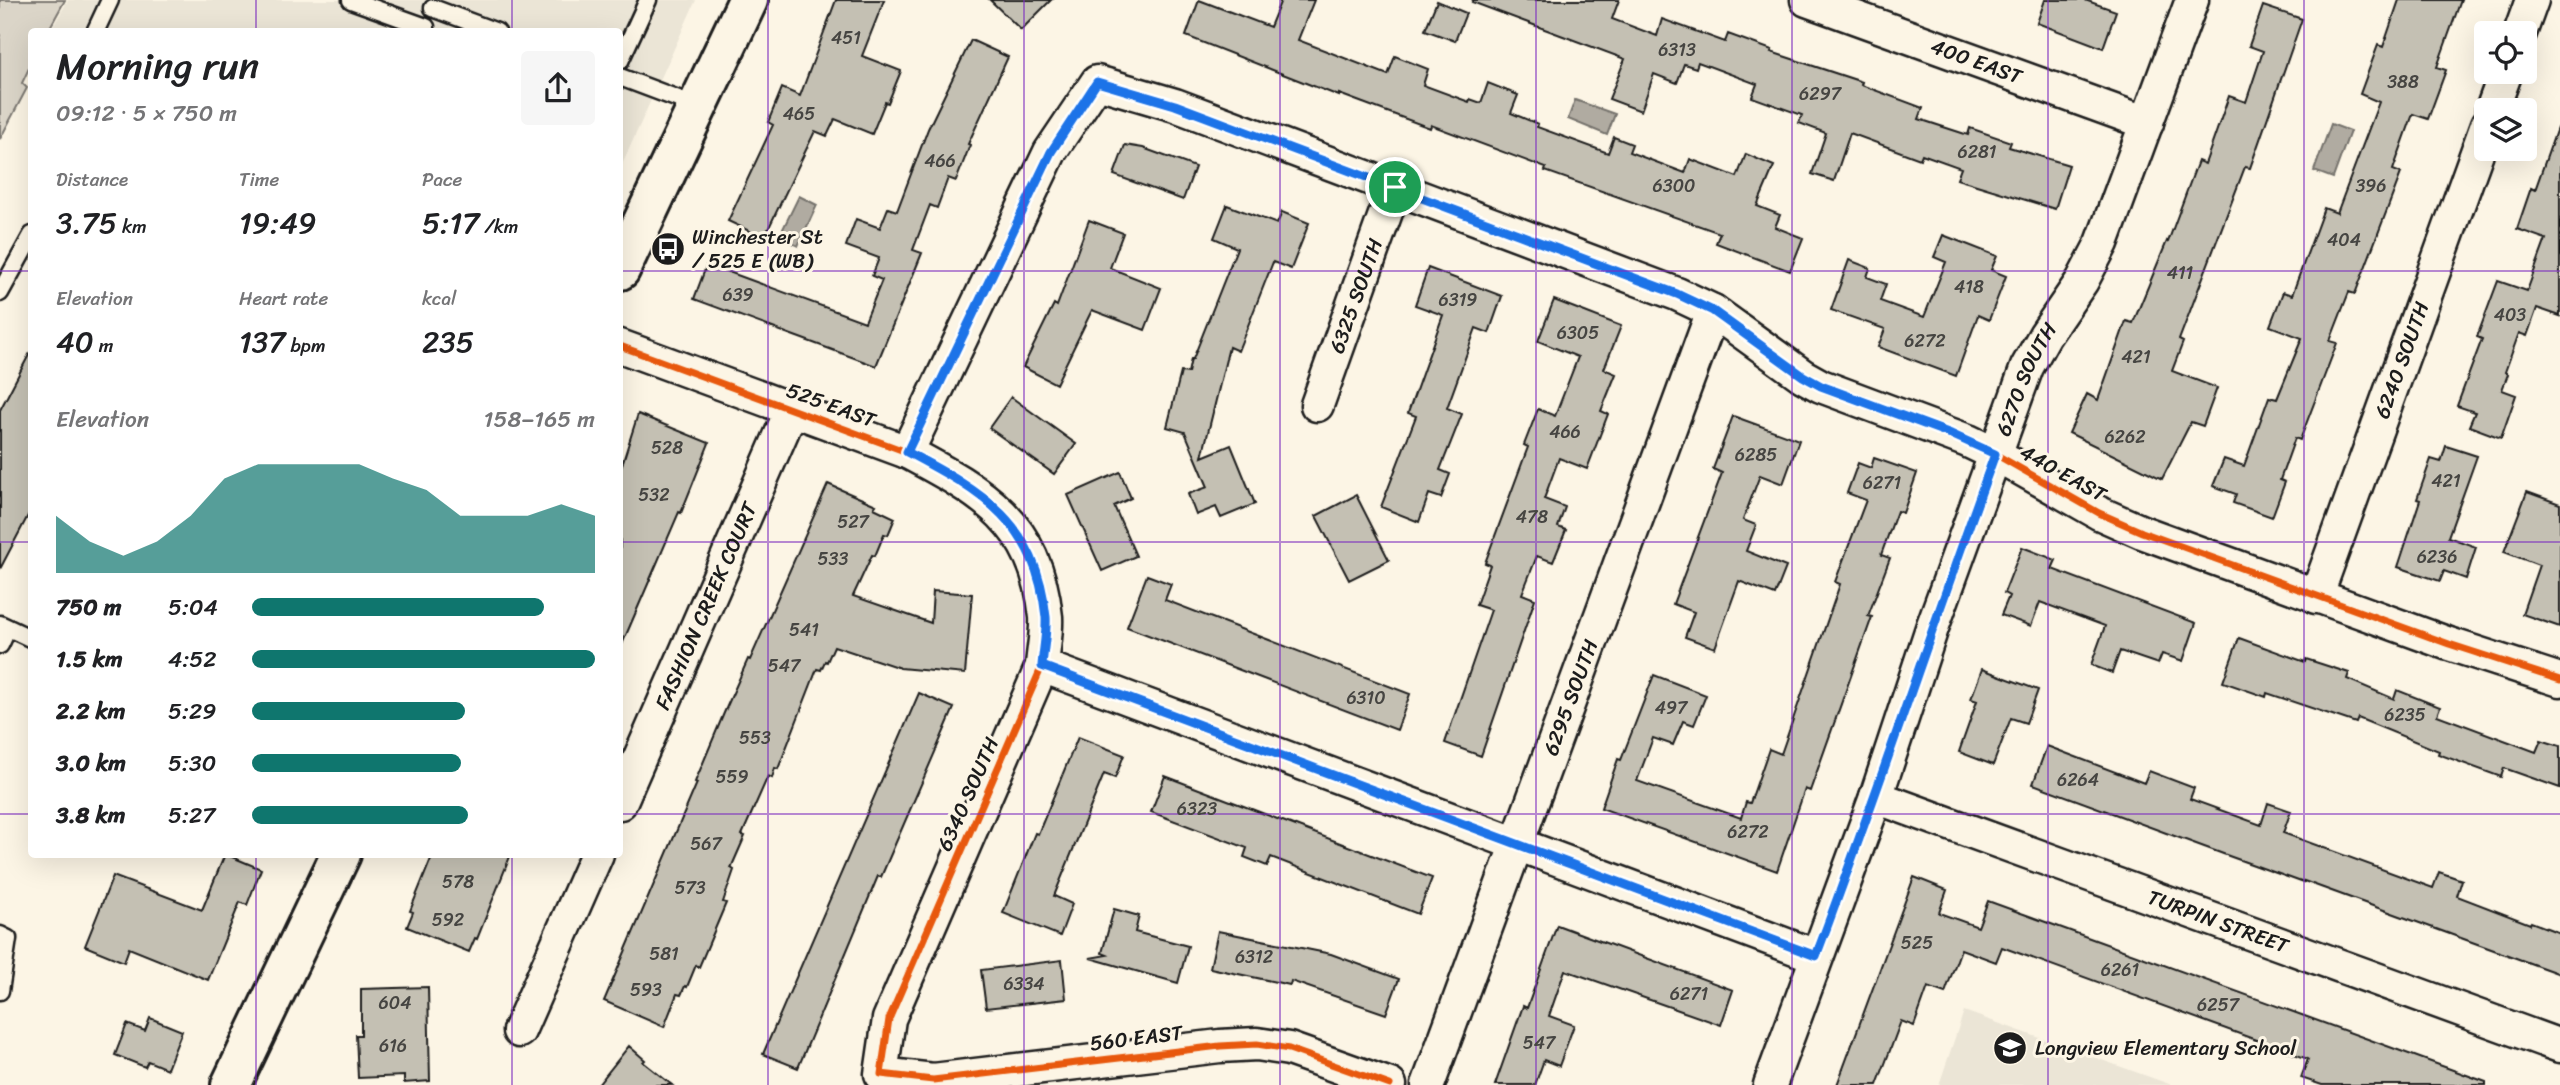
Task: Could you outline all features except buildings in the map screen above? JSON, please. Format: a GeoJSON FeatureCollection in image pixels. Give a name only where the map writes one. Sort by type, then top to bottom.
{"type":"FeatureCollection","features":[{"type":"Feature","properties":{"kind":"main road"},"geometry":{"type":"LineString","coordinates":[[623,264],[748,0]]}},
{"type":"Feature","properties":{"kind":"main road"},"geometry":{"type":"LineString","coordinates":[[231,1085],[339,858]]}},
{"type":"Feature","properties":{"kind":"street","name":"400 EAST"},"geometry":{"type":"LineString","coordinates":[[1807,0],[2147,123]]}},
{"type":"Feature","properties":{"kind":"street","name":"6270 SOUTH"},"geometry":{"type":"LineString","coordinates":[[1770,1085],[1876,797],[1932,628],[2027,367],[2082,281],[2102,243],[2192,0]]}},
{"type":"Feature","properties":{"kind":"street"},"geometry":{"type":"LineString","coordinates":[[2524,21],[2532,0]]}},
{"type":"Feature","properties":{"kind":"street","name":"440 EAST"},"geometry":{"type":"LineString","coordinates":[[907,452],[1051,152],[1097,82],[1175,105],[1630,274],[1713,311],[1821,386],[1951,434],[1995,454],[2099,513],[2142,532],[2316,597],[2560,680]]}},
{"type":"Feature","properties":{"kind":"street","name":"6240 SOUTH"},"geometry":{"type":"LineString","coordinates":[[2316,597],[2474,161]]}},
{"type":"Feature","properties":{"kind":"street","name":"6325 SOUTH"},"geometry":{"type":"LineString","coordinates":[[1317,405],[1395,187]]}},
{"type":"Feature","properties":{"kind":"street","name":"6295 SOUTH"},"geometry":{"type":"LineString","coordinates":[[1428,1085],[1713,311]]}},
{"type":"Feature","properties":{"kind":"street","name":"525 EAST"},"geometry":{"type":"LineString","coordinates":[[623,347],[907,452],[979,493],[997,507],[1013,527]]}},
{"type":"Feature","properties":{"kind":"street","name":"FASHION CREEK COURT"},"geometry":{"type":"LineString","coordinates":[[623,796],[792,409]]}},
{"type":"Feature","properties":{"kind":"street","name":"6340 SOUTH"},"geometry":{"type":"LineString","coordinates":[[881,1074],[889,1019],[1042,666],[1046,620],[1039,582],[1013,527]]}},
{"type":"Feature","properties":{"kind":"street"},"geometry":{"type":"LineString","coordinates":[[1042,666],[1816,956]]}},
{"type":"Feature","properties":{"kind":"street","name":"TURPIN STREET"},"geometry":{"type":"LineString","coordinates":[[1876,797],[2560,1045]]}},
{"type":"Feature","properties":{"kind":"street"},"geometry":{"type":"LineString","coordinates":[[519,1031],[595,858]]}},
{"type":"Feature","properties":{"kind":"street","name":"560 EAST"},"geometry":{"type":"LineString","coordinates":[[881,1074],[933,1080],[1257,1044],[1300,1053],[1390,1085]]}},
{"type":"Feature","properties":{"kind":"lane"},"geometry":{"type":"LineString","coordinates":[[97,28],[110,0]]}},
{"type":"Feature","properties":{"kind":"lane"},"geometry":{"type":"LineString","coordinates":[[351,0],[368,3],[423,28]]}},
{"type":"Feature","properties":{"kind":"lane"},"geometry":{"type":"LineString","coordinates":[[623,54],[648,0]]}},
{"type":"Feature","properties":{"kind":"lane"},"geometry":{"type":"LineString","coordinates":[[425,28],[435,4],[488,28]]}},
{"type":"Feature","properties":{"kind":"lane"},"geometry":{"type":"LineString","coordinates":[[623,78],[697,107]]}},
{"type":"Feature","properties":{"kind":"lane"},"geometry":{"type":"LineString","coordinates":[[0,293],[28,242]]}},
{"type":"Feature","properties":{"kind":"lane"},"geometry":{"type":"LineString","coordinates":[[0,645],[4,626],[28,637]]}},
{"type":"Feature","properties":{"kind":"lane"},"geometry":{"type":"LineString","coordinates":[[0,991],[4,937]]}},
{"type":"Feature","properties":{"kind":"shaded area"},"geometry":{"type":"Polygon","coordinates":[[[0,0],[65,0],[50,28],[28,28],[28,70],[22,83],[27,88],[0,139],[0,0]]]}},
{"type":"Feature","properties":{"kind":"shaded area"},"geometry":{"type":"Polygon","coordinates":[[[68,0],[696,0],[623,162],[623,28],[52,28],[68,0]]]}},
{"type":"Feature","properties":{"kind":"shaded area"},"geometry":{"type":"Polygon","coordinates":[[[1575,100],[1615,114],[1607,135],[1568,119],[1575,100]]]}},
{"type":"Feature","properties":{"kind":"shaded area"},"geometry":{"type":"Polygon","coordinates":[[[2331,124],[2350,131],[2333,178],[2314,171],[2331,124]]]}},
{"type":"Feature","properties":{"kind":"shaded area"},"geometry":{"type":"Polygon","coordinates":[[[799,196],[817,205],[798,246],[779,237],[799,196]]]}},
{"type":"Feature","properties":{"kind":"shaded area","name":"Longview Elementary School"},"geometry":{"type":"Polygon","coordinates":[[[1964,1011],[2172,1085],[1939,1085],[1964,1011]]]}},
{"type":"Feature","properties":{"kind":"cycle path"},"geometry":{"type":"LineString","coordinates":[[907,452],[1050,152],[1097,82],[1175,105],[1677,294],[1713,311],[1821,386],[1968,441],[2099,513],[2142,532],[2449,644],[2560,680]]}},
{"type":"Feature","properties":{"kind":"cycle path"},"geometry":{"type":"LineString","coordinates":[[623,347],[907,452],[982,497],[1002,514],[1031,557],[1040,584],[1046,617],[1042,666],[889,1019],[881,1074],[933,1080],[1257,1044],[1289,1049],[1390,1085]]}},
{"type":"Feature","properties":{"kind":"place","name":"Winchester St / 525 E (WB)"},"geometry":{"type":"Point","coordinates":[668,249]}},
{"type":"Feature","properties":{"kind":"place","name":"Longview Elementary School"},"geometry":{"type":"Point","coordinates":[2010,1048]}},
{"type":"Feature","properties":{"kind":"route"},"geometry":{"type":"LineString","coordinates":[[1097,82],[1175,105],[1395,187],[1677,294],[1713,311],[1821,386],[1951,434],[1995,454],[1932,628],[1876,797],[1816,956],[1042,666],[1046,620],[1039,582],[1013,527],[997,507],[979,493],[907,452],[1051,152],[1097,82]]}}]}
